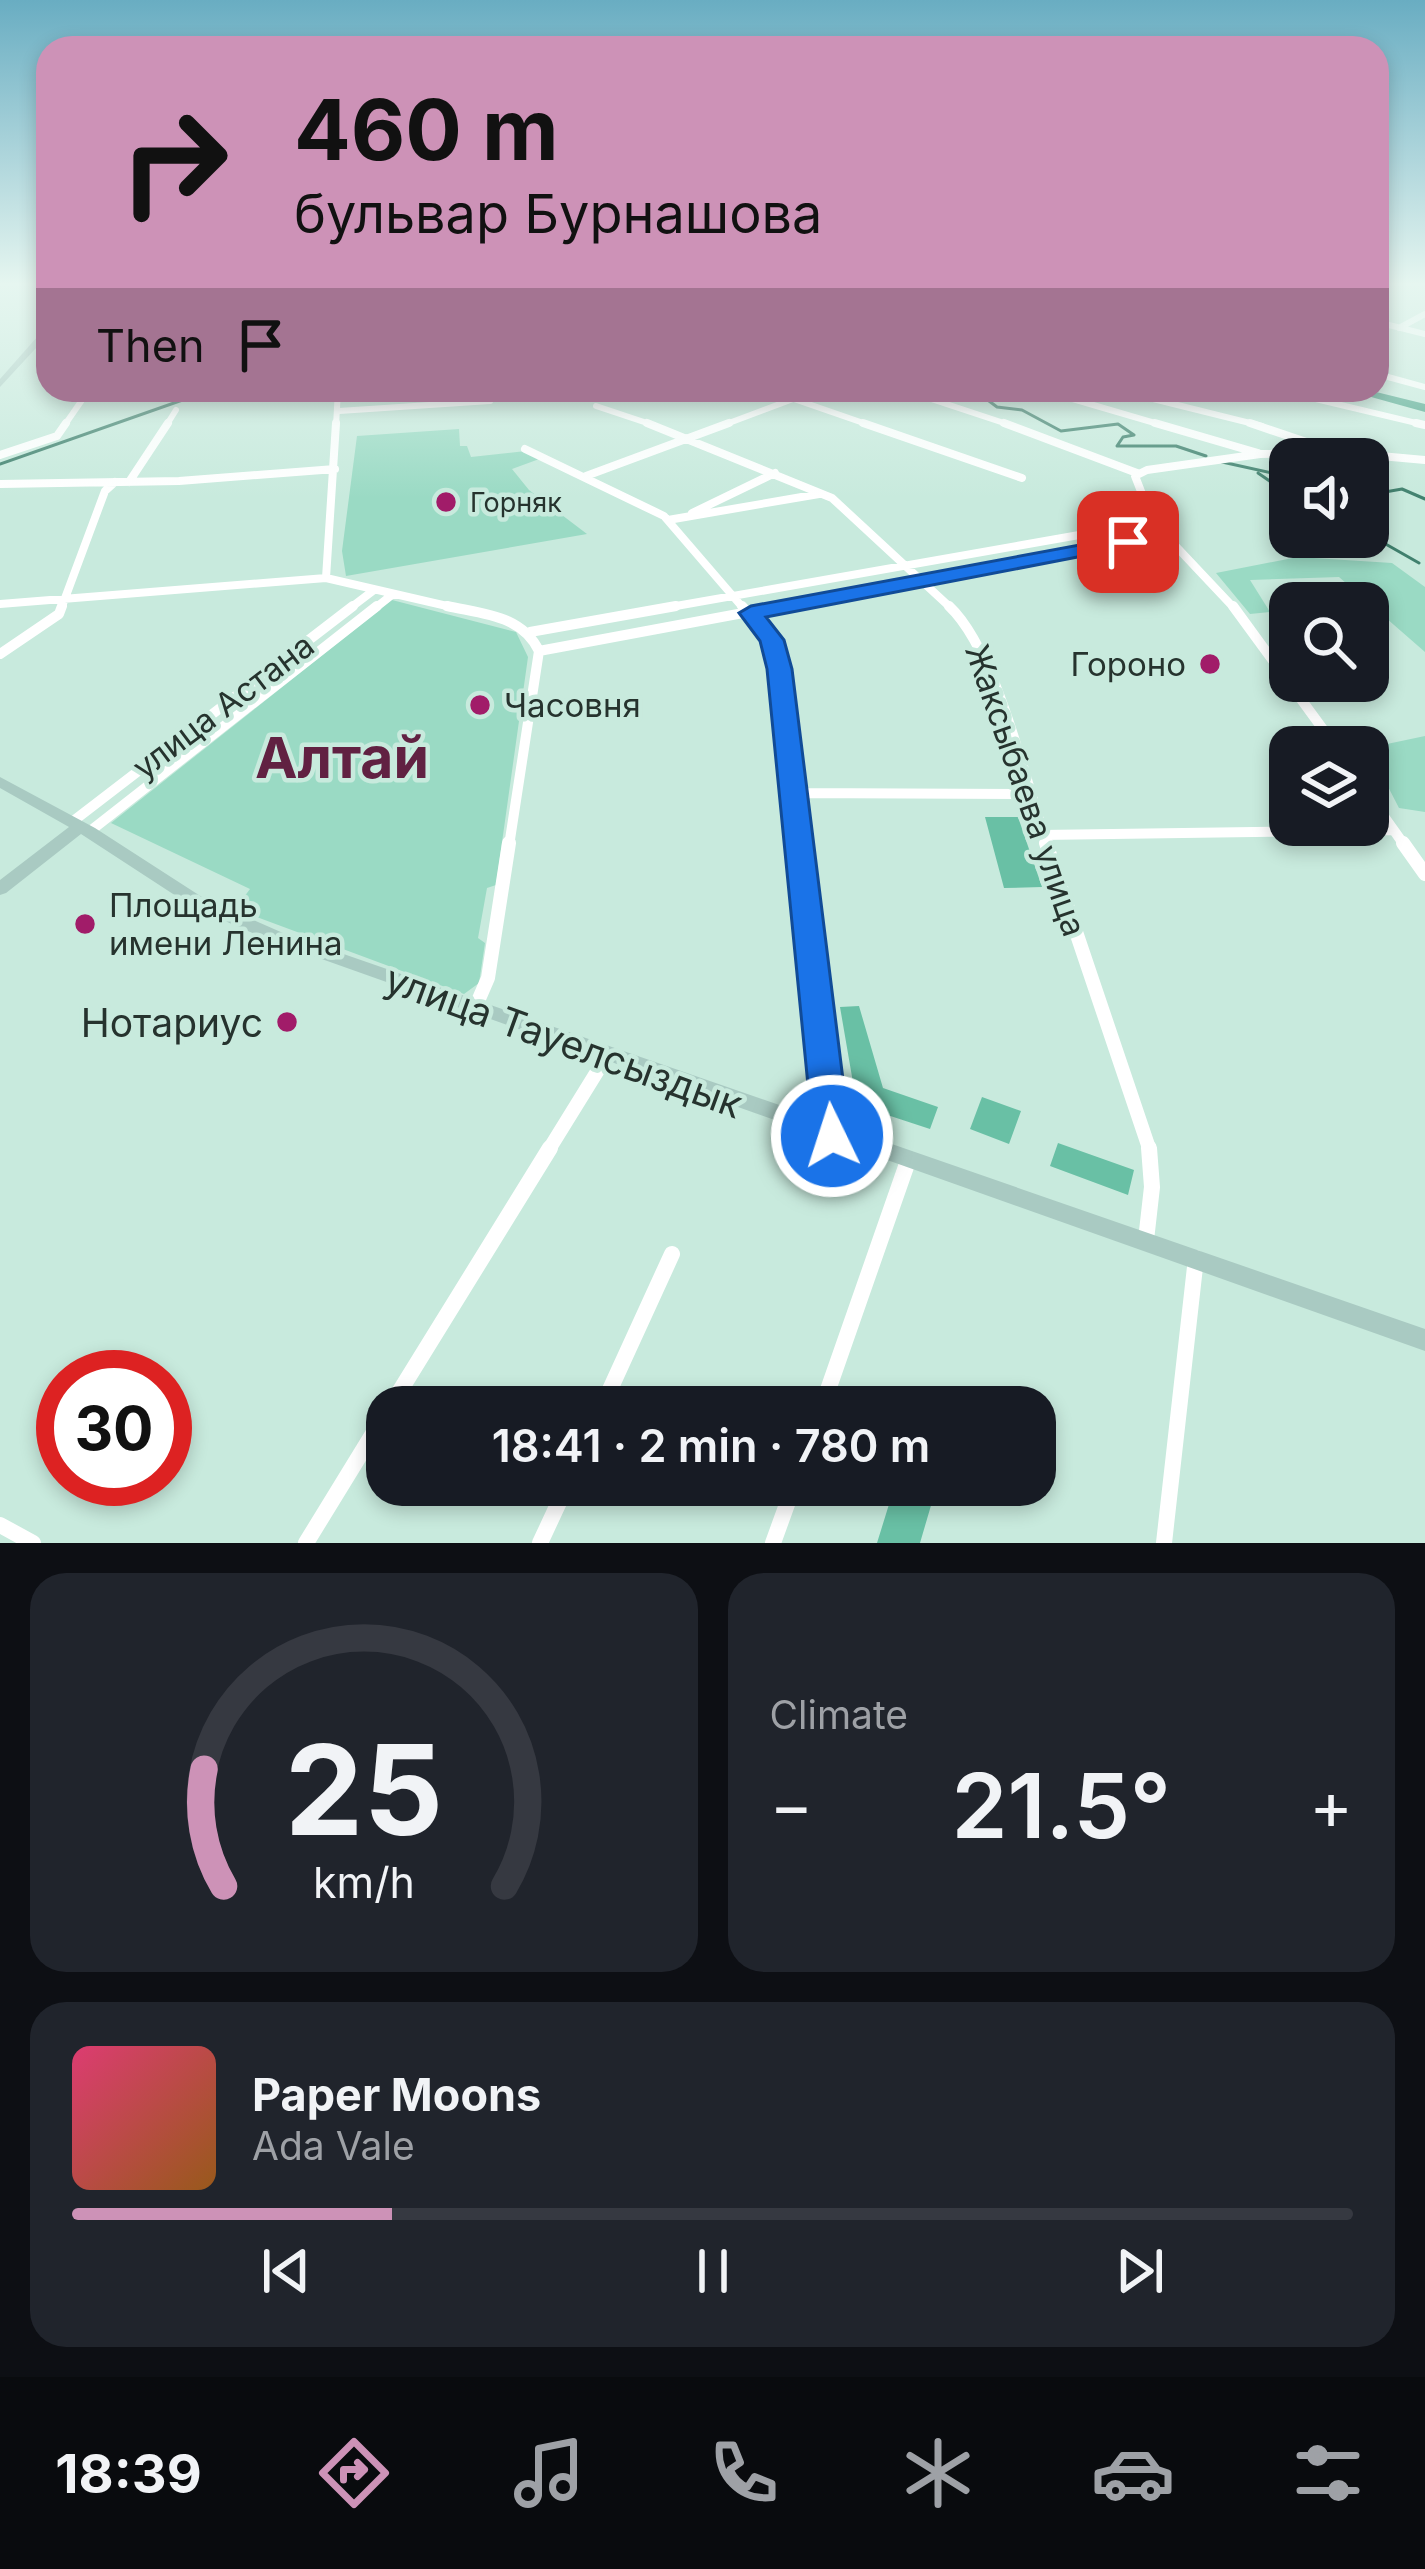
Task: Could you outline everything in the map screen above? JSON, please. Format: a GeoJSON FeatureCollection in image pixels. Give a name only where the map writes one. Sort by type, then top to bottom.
{"type":"FeatureCollection","features":[{"type":"Feature","properties":{"kind":"street"},"geometry":{"type":"LineString","coordinates":[[0,384],[26,354]]}},
{"type":"Feature","properties":{"kind":"street"},"geometry":{"type":"LineString","coordinates":[[1389,377],[1425,386]]}},
{"type":"Feature","properties":{"kind":"street"},"geometry":{"type":"LineString","coordinates":[[0,455],[57,436],[81,402]]}},
{"type":"Feature","properties":{"kind":"street"},"geometry":{"type":"LineString","coordinates":[[326,578],[339,402]]}},
{"type":"Feature","properties":{"kind":"street"},"geometry":{"type":"LineString","coordinates":[[339,411],[475,402]]}},
{"type":"Feature","properties":{"kind":"street"},"geometry":{"type":"LineString","coordinates":[[586,476],[785,402]]}},
{"type":"Feature","properties":{"kind":"street"},"geometry":{"type":"LineString","coordinates":[[802,402],[1022,478]]}},
{"type":"Feature","properties":{"kind":"street"},"geometry":{"type":"LineString","coordinates":[[940,402],[1137,473],[1269,454]]}},
{"type":"Feature","properties":{"kind":"street"},"geometry":{"type":"LineString","coordinates":[[1083,402],[1260,454]]}},
{"type":"Feature","properties":{"kind":"street"},"geometry":{"type":"LineString","coordinates":[[1166,402],[1299,438]]}},
{"type":"Feature","properties":{"kind":"street"},"geometry":{"type":"LineString","coordinates":[[1328,402],[1425,425]]}},
{"type":"Feature","properties":{"kind":"street","name":"Жаксыбаева улица"},"geometry":{"type":"LineString","coordinates":[[596,406],[689,436],[824,493],[847,508],[972,632],[1150,1152],[1146,1240]]}},
{"type":"Feature","properties":{"kind":"street"},"geometry":{"type":"LineString","coordinates":[[129,482],[176,410]]}},
{"type":"Feature","properties":{"kind":"street"},"geometry":{"type":"LineString","coordinates":[[525,449],[668,520],[772,640],[795,793],[832,1136]]}},
{"type":"Feature","properties":{"kind":"street"},"geometry":{"type":"LineString","coordinates":[[1389,457],[1425,460]]}},
{"type":"Feature","properties":{"kind":"street"},"geometry":{"type":"LineString","coordinates":[[0,484],[101,487],[115,482],[335,469]]}},
{"type":"Feature","properties":{"kind":"street"},"geometry":{"type":"LineString","coordinates":[[690,515],[775,472]]}},
{"type":"Feature","properties":{"kind":"street"},"geometry":{"type":"LineString","coordinates":[[1137,473],[1153,522],[1220,590],[1320,726]]}},
{"type":"Feature","properties":{"kind":"street"},"geometry":{"type":"LineString","coordinates":[[0,654],[55,620],[101,487]]}},
{"type":"Feature","properties":{"kind":"street"},"geometry":{"type":"LineString","coordinates":[[668,520],[824,493]]}},
{"type":"Feature","properties":{"kind":"street"},"geometry":{"type":"LineString","coordinates":[[530,632],[1153,522]]}},
{"type":"Feature","properties":{"kind":"street"},"geometry":{"type":"LineString","coordinates":[[539,651],[1165,535]]}},
{"type":"Feature","properties":{"kind":"street"},"geometry":{"type":"LineString","coordinates":[[0,604],[326,578],[512,621],[530,632],[539,651],[488,978],[475,1008]]}},
{"type":"Feature","properties":{"kind":"street","name":"улица Астана"},"geometry":{"type":"LineString","coordinates":[[0,889],[374,590]]}},
{"type":"Feature","properties":{"kind":"street","name":"улица Астана"},"geometry":{"type":"LineString","coordinates":[[80,827],[393,594]]}},
{"type":"Feature","properties":{"kind":"street","name":"улица Тауелсыздык"},"geometry":{"type":"LineString","coordinates":[[0,782],[199,903],[349,965],[1425,1340]]}},
{"type":"Feature","properties":{"kind":"street"},"geometry":{"type":"LineString","coordinates":[[795,793],[1026,794]]}},
{"type":"Feature","properties":{"kind":"street"},"geometry":{"type":"LineString","coordinates":[[1389,824],[1425,874]]}},
{"type":"Feature","properties":{"kind":"street"},"geometry":{"type":"LineString","coordinates":[[1041,835],[1393,830]]}},
{"type":"Feature","properties":{"kind":"street"},"geometry":{"type":"LineString","coordinates":[[402,1386],[608,1054]]}},
{"type":"Feature","properties":{"kind":"street"},"geometry":{"type":"LineString","coordinates":[[829,1386],[908,1161]]}},
{"type":"Feature","properties":{"kind":"street"},"geometry":{"type":"LineString","coordinates":[[612,1386],[672,1254]]}},
{"type":"Feature","properties":{"kind":"street"},"geometry":{"type":"LineString","coordinates":[[1164,1543],[1196,1258]]}},
{"type":"Feature","properties":{"kind":"street"},"geometry":{"type":"LineString","coordinates":[[305,1543],[366,1445]]}},
{"type":"Feature","properties":{"kind":"street"},"geometry":{"type":"LineString","coordinates":[[540,1543],[557,1506]]}},
{"type":"Feature","properties":{"kind":"street"},"geometry":{"type":"LineString","coordinates":[[773,1543],[786,1506]]}},
{"type":"Feature","properties":{"kind":"street"},"geometry":{"type":"LineString","coordinates":[[2,1531],[33,1543]]}},
{"type":"Feature","properties":{"kind":"green space","name":"Горняк"},"geometry":{"type":"Polygon","coordinates":[[[459,429],[460,446],[467,446],[471,457],[526,451],[542,458],[512,469],[529,490],[587,534],[346,576],[342,551],[357,436],[459,429]]]}},
{"type":"Feature","properties":{"kind":"green space"},"geometry":{"type":"Polygon","coordinates":[[[1293,558],[1392,563],[1425,587],[1425,652],[1389,621],[1389,582],[1345,582],[1339,577],[1250,580],[1269,612],[1250,614],[1216,573],[1293,558]]]}},
{"type":"Feature","properties":{"kind":"green space"},"geometry":{"type":"Polygon","coordinates":[[[392,600],[516,632],[528,657],[496,885],[487,888],[478,938],[485,943],[479,983],[464,994],[235,909],[250,889],[111,823],[392,600]]]}},
{"type":"Feature","properties":{"kind":"green space"},"geometry":{"type":"Polygon","coordinates":[[[1425,736],[1425,812],[1399,808],[1389,789],[1389,744],[1425,736]]]}},
{"type":"Feature","properties":{"kind":"building"},"geometry":{"type":"Polygon","coordinates":[[[985,817],[1018,817],[1042,887],[1004,888],[985,817]]]}},
{"type":"Feature","properties":{"kind":"building"},"geometry":{"type":"Polygon","coordinates":[[[859,1006],[883,1088],[938,1107],[930,1129],[863,1107],[856,1100],[840,1007],[859,1006]]]}},
{"type":"Feature","properties":{"kind":"building"},"geometry":{"type":"Polygon","coordinates":[[[982,1097],[1021,1111],[1009,1144],[970,1129],[982,1097]]]}},
{"type":"Feature","properties":{"kind":"building"},"geometry":{"type":"Polygon","coordinates":[[[1058,1143],[1134,1170],[1128,1195],[1050,1166],[1058,1143]]]}},
{"type":"Feature","properties":{"kind":"building"},"geometry":{"type":"Polygon","coordinates":[[[888,1506],[931,1506],[920,1543],[877,1543],[888,1506]]]}},
{"type":"Feature","properties":{"kind":"waterway"},"geometry":{"type":"LineString","coordinates":[[1389,399],[1425,408]]}},
{"type":"Feature","properties":{"kind":"waterway"},"geometry":{"type":"LineString","coordinates":[[0,464],[177,402]]}},
{"type":"Feature","properties":{"kind":"waterway"},"geometry":{"type":"LineString","coordinates":[[990,402],[1022,410],[1061,431],[1118,424],[1134,435],[1123,437],[1117,446],[1176,446],[1206,456]]}},
{"type":"Feature","properties":{"kind":"waterway"},"geometry":{"type":"LineString","coordinates":[[1222,462],[1269,472]]}},
{"type":"Feature","properties":{"kind":"waterway"},"geometry":{"type":"LineString","coordinates":[[1258,473],[1269,481]]}},
{"type":"Feature","properties":{"kind":"waterway"},"geometry":{"type":"LineString","coordinates":[[1389,491],[1402,489],[1425,499]]}},
{"type":"Feature","properties":{"kind":"waterway"},"geometry":{"type":"LineString","coordinates":[[1389,546],[1419,563]]}},
{"type":"Feature","properties":{"kind":"place","name":"Горняк"},"geometry":{"type":"Point","coordinates":[446,502]}},
{"type":"Feature","properties":{"kind":"place","name":"Гороно"},"geometry":{"type":"Point","coordinates":[1210,664]}},
{"type":"Feature","properties":{"kind":"place","name":"Часовня"},"geometry":{"type":"Point","coordinates":[480,705]}},
{"type":"Feature","properties":{"kind":"place","name":"Площадь имени Ленина"},"geometry":{"type":"Point","coordinates":[85,924]}},
{"type":"Feature","properties":{"kind":"place","name":"Нотариус"},"geometry":{"type":"Point","coordinates":[287,1022]}},
{"type":"Feature","properties":{"kind":"district","name":"Алтай"},"geometry":{"type":"Point","coordinates":[342,757]}},
{"type":"Feature","properties":{"kind":"route"},"geometry":{"type":"LineString","coordinates":[[832,1136],[779,669],[772,640],[751,613],[1128,542]]}}]}
